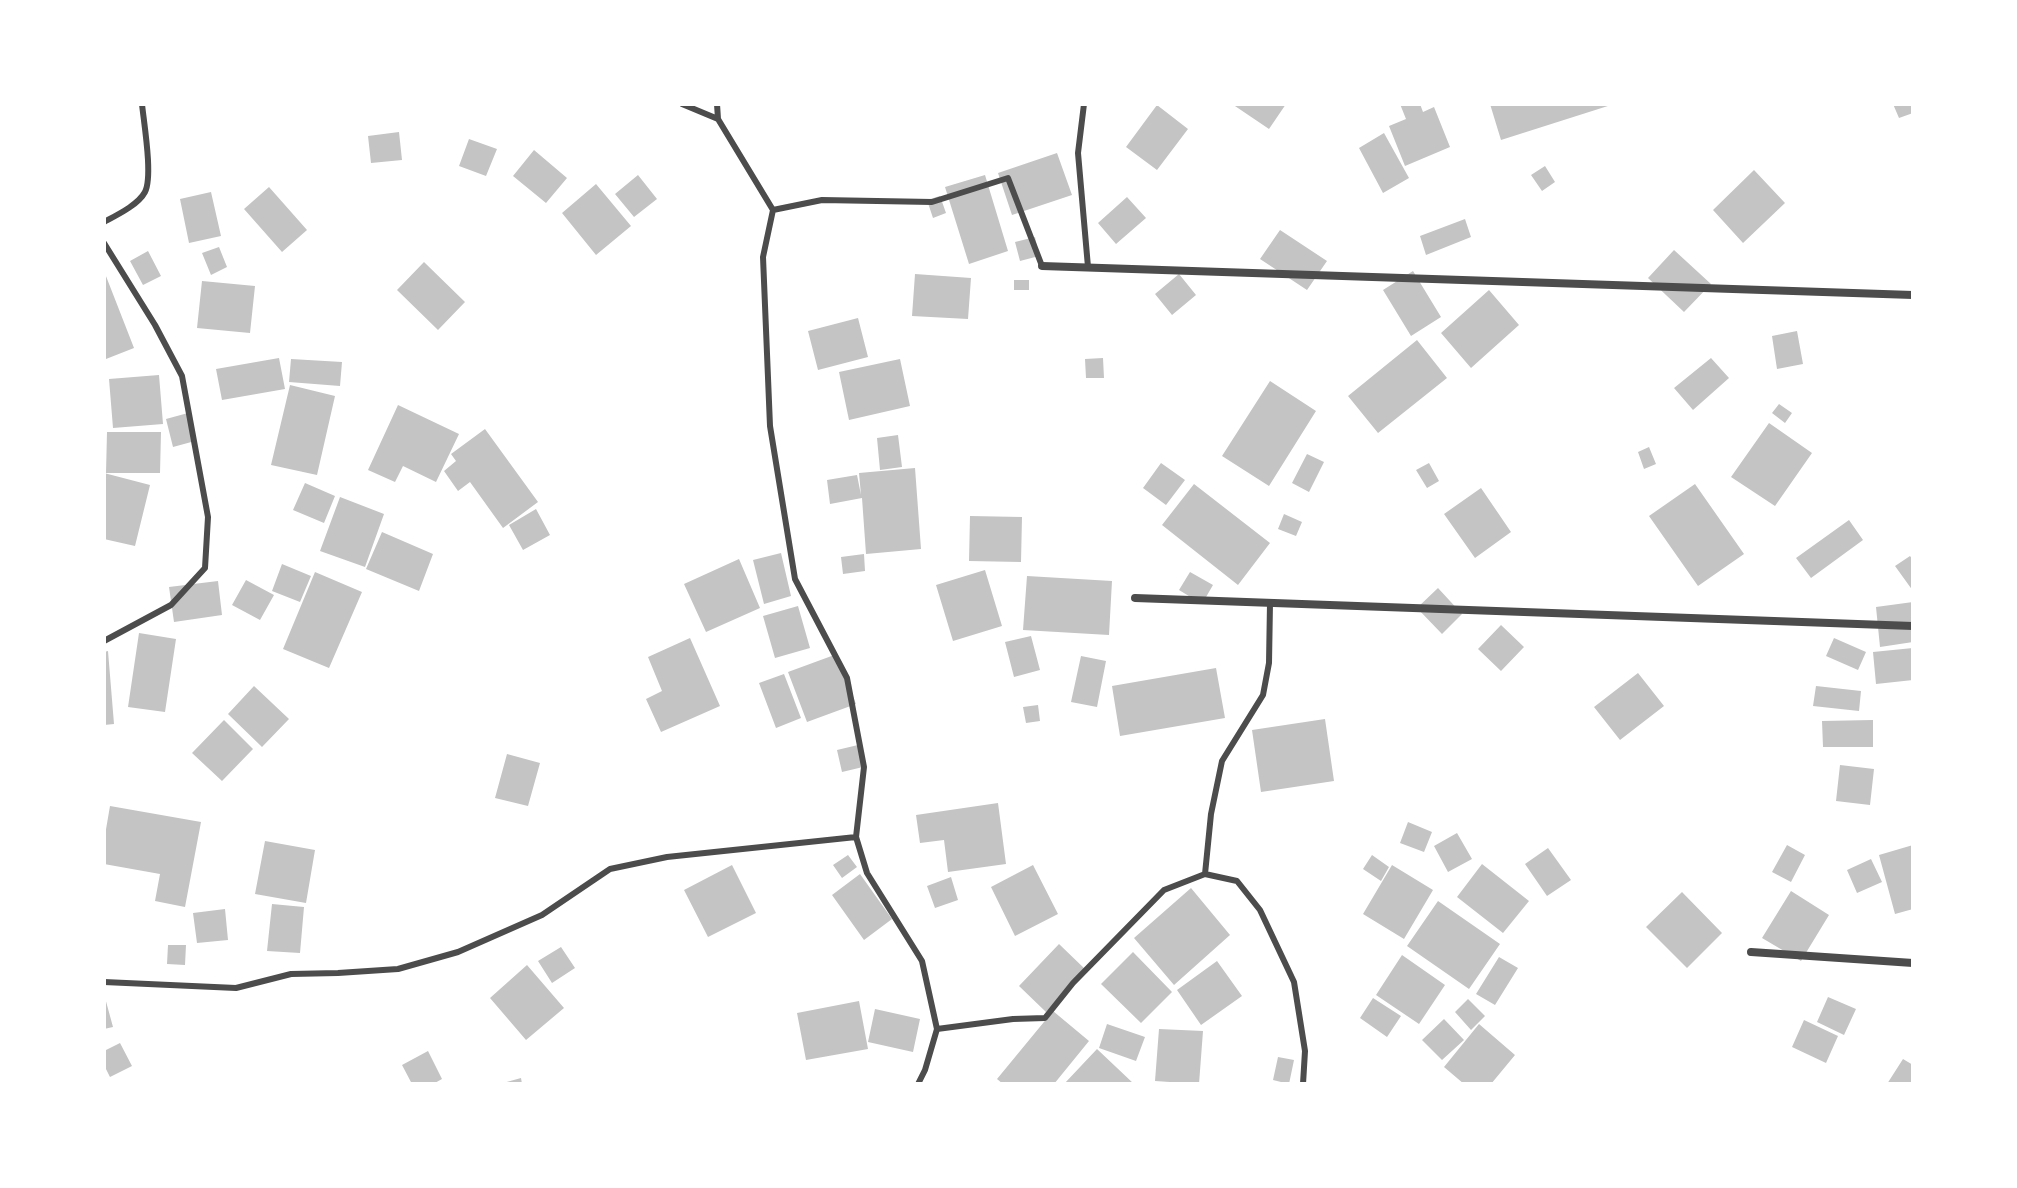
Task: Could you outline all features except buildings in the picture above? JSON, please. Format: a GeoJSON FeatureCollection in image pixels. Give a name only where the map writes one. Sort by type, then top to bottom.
{"type":"FeatureCollection","features":[{"type":"Feature","properties":{"kind":"street"},"geometry":{"type":"LineString","coordinates":[[1042,266],[1913,295]]}},
{"type":"Feature","properties":{"kind":"street"},"geometry":{"type":"LineString","coordinates":[[1135,598],[1913,626]]}},
{"type":"Feature","properties":{"kind":"street"},"geometry":{"type":"LineString","coordinates":[[1751,952],[1913,963]]}},
{"type":"Feature","properties":{"kind":"lane"},"geometry":{"type":"LineString","coordinates":[[104,222],[144,195],[149,179],[142,104]]}},
{"type":"Feature","properties":{"kind":"lane"},"geometry":{"type":"LineString","coordinates":[[682,104],[718,119]]}},
{"type":"Feature","properties":{"kind":"lane"},"geometry":{"type":"LineString","coordinates":[[717,104],[718,119],[773,210],[763,257],[770,426],[795,579],[847,678],[864,767],[856,837],[867,873],[922,961],[937,1029],[918,1084]]}},
{"type":"Feature","properties":{"kind":"lane"},"geometry":{"type":"LineString","coordinates":[[1084,104],[1078,153],[1088,267]]}},
{"type":"Feature","properties":{"kind":"lane"},"geometry":{"type":"LineString","coordinates":[[773,210],[822,200],[932,202],[1008,178],[1042,266]]}},
{"type":"Feature","properties":{"kind":"lane"},"geometry":{"type":"LineString","coordinates":[[104,243],[155,325],[182,376],[208,517],[205,568],[171,605],[104,641]]}},
{"type":"Feature","properties":{"kind":"lane"},"geometry":{"type":"LineString","coordinates":[[1205,874],[1211,814],[1222,761],[1263,695],[1269,663],[1270,603]]}},
{"type":"Feature","properties":{"kind":"lane"},"geometry":{"type":"LineString","coordinates":[[104,982],[236,988],[291,974],[398,969],[458,952],[542,915],[610,869],[667,857],[856,837]]}},
{"type":"Feature","properties":{"kind":"lane"},"geometry":{"type":"LineString","coordinates":[[937,1029],[1045,1018],[1073,983],[1164,890],[1205,874],[1237,881],[1260,910],[1294,982],[1305,1051],[1303,1084]]}}]}
